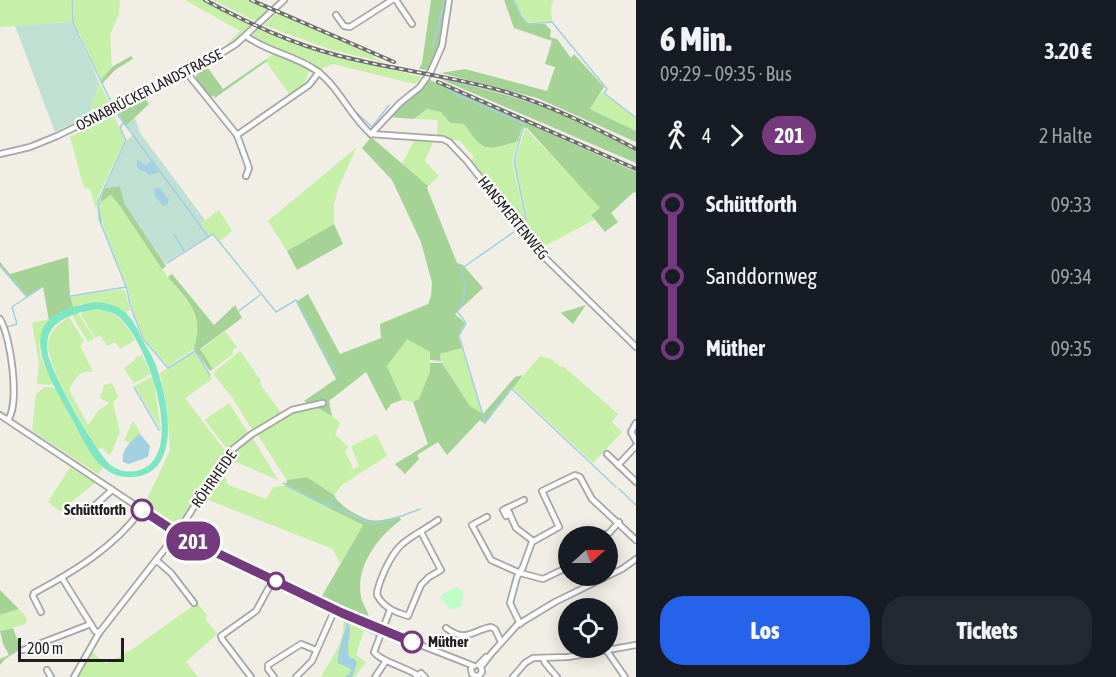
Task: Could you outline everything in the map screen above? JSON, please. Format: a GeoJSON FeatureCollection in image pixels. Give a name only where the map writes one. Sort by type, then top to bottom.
{"type":"FeatureCollection","features":[{"type":"Feature","properties":{"kind":"street","name":"OSNABRÜCKER LANDSTRASSE"},"geometry":{"type":"LineString","coordinates":[[0,154],[30,147],[57,136],[215,58],[246,36],[284,0]]}},
{"type":"Feature","properties":{"kind":"street"},"geometry":{"type":"LineString","coordinates":[[336,15],[344,26],[350,27],[394,0],[412,24]]}},
{"type":"Feature","properties":{"kind":"street"},"geometry":{"type":"LineString","coordinates":[[246,36],[319,72],[372,134],[400,103],[420,87],[431,71],[442,46],[449,0]]}},
{"type":"Feature","properties":{"kind":"street"},"geometry":{"type":"LineString","coordinates":[[237,135],[309,85],[319,72]]}},
{"type":"Feature","properties":{"kind":"street"},"geometry":{"type":"LineString","coordinates":[[187,73],[237,135],[249,168],[246,176]]}},
{"type":"Feature","properties":{"kind":"street","name":"HANSMERTENWEG"},"geometry":{"type":"LineString","coordinates":[[372,134],[449,142],[467,161],[540,253],[636,347]]}},
{"type":"Feature","properties":{"kind":"street"},"geometry":{"type":"LineString","coordinates":[[0,319],[12,370],[13,409],[8,420]]}},
{"type":"Feature","properties":{"kind":"street","name":"RÖHRHEIDE"},"geometry":{"type":"LineString","coordinates":[[74,677],[99,633],[177,533],[228,453],[252,434],[292,410],[323,402]]}},
{"type":"Feature","properties":{"kind":"street"},"geometry":{"type":"LineString","coordinates":[[0,415],[177,533],[382,631],[459,660],[477,673],[501,642],[520,624],[555,602],[622,570],[636,559]]}},
{"type":"Feature","properties":{"kind":"street"},"geometry":{"type":"LineString","coordinates":[[636,423],[631,432],[636,441]]}},
{"type":"Feature","properties":{"kind":"street"},"geometry":{"type":"LineString","coordinates":[[618,465],[636,446]]}},
{"type":"Feature","properties":{"kind":"street"},"geometry":{"type":"LineString","coordinates":[[606,454],[636,482]]}},
{"type":"Feature","properties":{"kind":"street"},"geometry":{"type":"LineString","coordinates":[[520,624],[510,598],[533,540],[559,527],[542,491],[575,475],[580,477],[592,498],[620,522],[636,540]]}},
{"type":"Feature","properties":{"kind":"street"},"geometry":{"type":"LineString","coordinates":[[91,509],[112,490]]}},
{"type":"Feature","properties":{"kind":"street"},"geometry":{"type":"LineString","coordinates":[[524,500],[507,508],[519,532],[533,540]]}},
{"type":"Feature","properties":{"kind":"street"},"geometry":{"type":"LineString","coordinates":[[41,612],[33,594],[62,578],[112,542],[141,510]]}},
{"type":"Feature","properties":{"kind":"street"},"geometry":{"type":"LineString","coordinates":[[487,517],[472,525],[486,555],[494,563],[543,579],[558,572]]}},
{"type":"Feature","properties":{"kind":"street"},"geometry":{"type":"LineString","coordinates":[[421,532],[441,570],[421,585],[408,616],[390,610],[378,598],[378,586],[391,556],[397,549],[410,538],[438,520]]}},
{"type":"Feature","properties":{"kind":"street"},"geometry":{"type":"LineString","coordinates":[[616,526],[620,522]]}},
{"type":"Feature","properties":{"kind":"street"},"geometry":{"type":"LineString","coordinates":[[156,560],[171,573],[194,603]]}},
{"type":"Feature","properties":{"kind":"street"},"geometry":{"type":"LineString","coordinates":[[62,578],[90,624],[99,633]]}},
{"type":"Feature","properties":{"kind":"street"},"geometry":{"type":"LineString","coordinates":[[251,677],[221,636],[256,610],[273,580]]}},
{"type":"Feature","properties":{"kind":"street"},"geometry":{"type":"LineString","coordinates":[[296,677],[310,665],[335,609]]}},
{"type":"Feature","properties":{"kind":"street"},"geometry":{"type":"LineString","coordinates":[[390,610],[374,652],[377,657],[399,665],[416,676],[421,673],[425,677]]}},
{"type":"Feature","properties":{"kind":"street"},"geometry":{"type":"LineString","coordinates":[[23,650],[90,624]]}},
{"type":"Feature","properties":{"kind":"street"},"geometry":{"type":"LineString","coordinates":[[446,628],[462,636],[491,627],[495,629],[501,642]]}},
{"type":"Feature","properties":{"kind":"street"},"geometry":{"type":"LineString","coordinates":[[274,677],[268,665],[297,645],[304,644],[316,650]]}},
{"type":"Feature","properties":{"kind":"street"},"geometry":{"type":"LineString","coordinates":[[618,649],[636,645]]}},
{"type":"Feature","properties":{"kind":"street"},"geometry":{"type":"LineString","coordinates":[[513,677],[528,660],[558,656]]}},
{"type":"Feature","properties":{"kind":"street"},"geometry":{"type":"LineString","coordinates":[[543,658],[557,677]]}},
{"type":"Feature","properties":{"kind":"street"},"geometry":{"type":"LineString","coordinates":[[612,658],[625,677]]}},
{"type":"Feature","properties":{"kind":"street"},"geometry":{"type":"LineString","coordinates":[[375,677],[386,661]]}},
{"type":"Feature","properties":{"kind":"street"},"geometry":{"type":"LineString","coordinates":[[47,670],[51,677]]}},
{"type":"Feature","properties":{"kind":"green space"},"geometry":{"type":"Polygon","coordinates":[[[0,0],[71,0],[72,22],[0,27],[0,0]]]}},
{"type":"Feature","properties":{"kind":"green space"},"geometry":{"type":"Polygon","coordinates":[[[73,0],[120,0],[119,14],[110,35],[112,67],[101,80],[74,22],[73,0]]]}},
{"type":"Feature","properties":{"kind":"green space"},"geometry":{"type":"Polygon","coordinates":[[[185,0],[202,0],[253,26],[226,45],[240,31],[185,0]]]}},
{"type":"Feature","properties":{"kind":"green space"},"geometry":{"type":"Polygon","coordinates":[[[213,0],[247,0],[270,10],[257,22],[213,0]]]}},
{"type":"Feature","properties":{"kind":"green space"},"geometry":{"type":"Polygon","coordinates":[[[431,0],[447,0],[441,48],[427,70],[419,69],[422,63],[431,0]]]}},
{"type":"Feature","properties":{"kind":"green space"},"geometry":{"type":"Polygon","coordinates":[[[504,0],[513,0],[527,24],[545,24],[551,30],[550,37],[557,39],[571,58],[574,54],[604,87],[590,109],[636,131],[636,142],[537,98],[441,73],[465,69],[547,91],[555,67],[545,64],[552,41],[514,28],[504,0]]]}},
{"type":"Feature","properties":{"kind":"green space"},"geometry":{"type":"Polygon","coordinates":[[[515,0],[554,0],[551,7],[552,21],[528,23],[521,15],[515,0]]]}},
{"type":"Feature","properties":{"kind":"green space"},"geometry":{"type":"Polygon","coordinates":[[[277,13],[375,55],[374,58],[387,63],[332,50],[264,25],[277,13]]]}},
{"type":"Feature","properties":{"kind":"green space"},"geometry":{"type":"Polygon","coordinates":[[[72,22],[99,82],[88,116],[55,132],[15,26],[72,22]]]}},
{"type":"Feature","properties":{"kind":"green space"},"geometry":{"type":"Polygon","coordinates":[[[259,29],[330,55],[422,77],[415,84],[333,64],[318,70],[254,39],[253,34],[259,29]]]}},
{"type":"Feature","properties":{"kind":"green space"},"geometry":{"type":"Polygon","coordinates":[[[276,52],[310,69],[304,85],[290,95],[265,60],[276,52]]]}},
{"type":"Feature","properties":{"kind":"green space"},"geometry":{"type":"Polygon","coordinates":[[[131,56],[133,59],[115,70],[102,84],[101,80],[112,67],[131,56]]]}},
{"type":"Feature","properties":{"kind":"green space"},"geometry":{"type":"Polygon","coordinates":[[[265,60],[267,61],[215,98],[214,96],[208,97],[195,79],[197,74],[208,68],[223,89],[265,60]]]}},
{"type":"Feature","properties":{"kind":"green space"},"geometry":{"type":"Polygon","coordinates":[[[428,79],[636,172],[636,193],[634,192],[611,213],[618,222],[605,232],[591,215],[600,208],[527,128],[522,127],[518,141],[492,148],[481,145],[464,124],[450,123],[441,112],[427,109],[414,119],[388,117],[428,79]]]}},
{"type":"Feature","properties":{"kind":"green space"},"geometry":{"type":"Polygon","coordinates":[[[440,79],[516,98],[565,116],[636,151],[636,163],[440,79]]]}},
{"type":"Feature","properties":{"kind":"green space"},"geometry":{"type":"Polygon","coordinates":[[[99,82],[111,106],[88,116],[99,82]]]}},
{"type":"Feature","properties":{"kind":"green space"},"geometry":{"type":"Polygon","coordinates":[[[602,92],[636,119],[636,131],[590,109],[602,92]]]}},
{"type":"Feature","properties":{"kind":"green space"},"geometry":{"type":"Polygon","coordinates":[[[146,100],[149,104],[126,126],[118,113],[146,100]]]}},
{"type":"Feature","properties":{"kind":"green space"},"geometry":{"type":"Polygon","coordinates":[[[427,109],[441,112],[450,123],[464,124],[476,140],[486,147],[499,147],[518,141],[512,161],[525,219],[518,222],[470,162],[474,157],[460,141],[437,137],[438,120],[415,119],[427,109]]]}},
{"type":"Feature","properties":{"kind":"green space"},"geometry":{"type":"Polygon","coordinates":[[[114,116],[125,140],[98,197],[96,210],[90,189],[84,188],[70,137],[114,116]]]}},
{"type":"Feature","properties":{"kind":"green space"},"geometry":{"type":"Polygon","coordinates":[[[135,118],[140,133],[205,220],[200,224],[209,236],[164,263],[125,204],[120,186],[105,188],[127,140],[133,135],[126,126],[135,118]]]}},
{"type":"Feature","properties":{"kind":"green space"},"geometry":{"type":"Polygon","coordinates":[[[525,128],[601,208],[591,215],[594,220],[539,249],[519,224],[527,219],[515,162],[525,128]]]}},
{"type":"Feature","properties":{"kind":"green space"},"geometry":{"type":"Polygon","coordinates":[[[371,137],[428,186],[457,263],[463,265],[483,288],[455,314],[465,323],[458,336],[462,348],[440,354],[441,361],[430,360],[430,352],[407,339],[387,366],[402,400],[391,404],[386,411],[366,372],[329,401],[332,416],[304,401],[336,379],[296,302],[308,294],[340,354],[381,338],[380,324],[428,304],[431,296],[432,283],[421,242],[392,180],[362,148],[371,137]]]}},
{"type":"Feature","properties":{"kind":"green space"},"geometry":{"type":"Polygon","coordinates":[[[415,139],[434,140],[425,161],[439,176],[428,186],[402,164],[415,139]]]}},
{"type":"Feature","properties":{"kind":"green space"},"geometry":{"type":"Polygon","coordinates":[[[356,148],[338,189],[334,204],[334,224],[287,251],[268,221],[356,148]]]}},
{"type":"Feature","properties":{"kind":"green space"},"geometry":{"type":"Polygon","coordinates":[[[120,186],[125,204],[166,266],[162,269],[111,195],[100,202],[105,188],[120,186]]]}},
{"type":"Feature","properties":{"kind":"green space"},"geometry":{"type":"Polygon","coordinates":[[[111,195],[168,277],[197,314],[199,336],[194,349],[168,366],[144,339],[131,305],[128,289],[104,229],[99,202],[111,195]]]}},
{"type":"Feature","properties":{"kind":"green space"},"geometry":{"type":"Polygon","coordinates":[[[219,210],[232,231],[220,241],[214,234],[209,236],[200,224],[219,210]]]}},
{"type":"Feature","properties":{"kind":"green space"},"geometry":{"type":"Polygon","coordinates":[[[334,224],[343,244],[297,270],[287,251],[334,224]]]}},
{"type":"Feature","properties":{"kind":"green space"},"geometry":{"type":"Polygon","coordinates":[[[68,257],[73,307],[49,321],[43,287],[26,297],[0,267],[0,262],[10,274],[68,257]]]}},
{"type":"Feature","properties":{"kind":"green space"},"geometry":{"type":"Polygon","coordinates":[[[172,274],[214,325],[235,305],[242,318],[200,349],[213,369],[210,371],[194,349],[198,326],[196,317],[193,309],[168,277],[172,274]]]}},
{"type":"Feature","properties":{"kind":"green space"},"geometry":{"type":"Polygon","coordinates":[[[122,289],[125,291],[130,310],[125,313],[123,310],[80,304],[73,307],[70,297],[122,289]]]}},
{"type":"Feature","properties":{"kind":"green space"},"geometry":{"type":"Polygon","coordinates":[[[96,302],[106,303],[122,310],[134,323],[154,360],[165,401],[168,429],[164,455],[158,465],[148,473],[134,477],[121,476],[102,466],[86,445],[50,378],[40,344],[43,330],[52,318],[69,308],[96,302]],[[98,309],[68,317],[56,325],[48,337],[48,355],[76,414],[105,459],[122,471],[139,470],[153,461],[160,447],[162,429],[155,386],[148,365],[129,328],[117,315],[98,309]]]}},
{"type":"Feature","properties":{"kind":"green space"},"geometry":{"type":"Polygon","coordinates":[[[586,305],[573,324],[561,313],[563,312],[586,305]]]}},
{"type":"Feature","properties":{"kind":"green space"},"geometry":{"type":"Polygon","coordinates":[[[105,310],[120,319],[135,340],[120,349],[115,342],[107,346],[100,335],[95,338],[81,315],[82,312],[105,310]]]}},
{"type":"Feature","properties":{"kind":"green space"},"geometry":{"type":"Polygon","coordinates":[[[78,313],[94,338],[88,342],[73,317],[73,314],[78,313]]]}},
{"type":"Feature","properties":{"kind":"green space"},"geometry":{"type":"Polygon","coordinates":[[[69,317],[84,341],[80,346],[93,372],[80,374],[69,390],[88,425],[98,411],[109,403],[100,398],[104,385],[112,383],[118,396],[113,403],[120,432],[109,455],[101,447],[98,450],[94,445],[51,362],[48,347],[50,335],[69,317]]]}},
{"type":"Feature","properties":{"kind":"green space"},"geometry":{"type":"Polygon","coordinates":[[[49,319],[41,336],[40,349],[43,362],[54,385],[37,384],[39,363],[32,323],[49,319]]]}},
{"type":"Feature","properties":{"kind":"green space"},"geometry":{"type":"Polygon","coordinates":[[[225,331],[237,347],[233,350],[233,354],[213,369],[200,350],[225,331]]]}},
{"type":"Feature","properties":{"kind":"green space"},"geometry":{"type":"Polygon","coordinates":[[[407,338],[430,352],[430,371],[419,399],[413,402],[402,400],[387,366],[407,338]]]}},
{"type":"Feature","properties":{"kind":"green space"},"geometry":{"type":"Polygon","coordinates":[[[462,348],[482,414],[470,406],[441,361],[440,354],[462,348]]]}},
{"type":"Feature","properties":{"kind":"green space"},"geometry":{"type":"Polygon","coordinates":[[[240,351],[282,414],[253,431],[232,397],[214,375],[214,372],[240,351]]]}},
{"type":"Feature","properties":{"kind":"green space"},"geometry":{"type":"Polygon","coordinates":[[[194,352],[212,379],[185,398],[226,452],[178,527],[144,506],[170,450],[167,407],[160,373],[194,352]]]}},
{"type":"Feature","properties":{"kind":"green space"},"geometry":{"type":"Polygon","coordinates":[[[142,355],[151,374],[134,383],[124,368],[136,357],[142,355]]]}},
{"type":"Feature","properties":{"kind":"green space"},"geometry":{"type":"Polygon","coordinates":[[[540,356],[563,366],[618,414],[612,422],[622,432],[593,463],[513,388],[540,356]]]}},
{"type":"Feature","properties":{"kind":"green space"},"geometry":{"type":"Polygon","coordinates":[[[430,363],[442,363],[470,406],[483,414],[515,377],[523,375],[485,424],[480,420],[447,455],[438,442],[417,455],[419,459],[405,474],[395,464],[428,444],[413,402],[419,399],[430,371],[430,363]]]}},
{"type":"Feature","properties":{"kind":"green space"},"geometry":{"type":"Polygon","coordinates":[[[153,376],[161,430],[135,386],[153,376]]]}},
{"type":"Feature","properties":{"kind":"green space"},"geometry":{"type":"Polygon","coordinates":[[[45,387],[56,388],[89,449],[103,467],[98,474],[32,431],[36,394],[45,387]]]}},
{"type":"Feature","properties":{"kind":"green space"},"geometry":{"type":"Polygon","coordinates":[[[229,403],[249,434],[227,449],[205,420],[229,403]]]}},
{"type":"Feature","properties":{"kind":"green space"},"geometry":{"type":"Polygon","coordinates":[[[314,407],[340,423],[335,434],[349,448],[345,451],[353,469],[359,466],[351,446],[376,434],[387,456],[342,485],[334,495],[307,477],[287,480],[257,434],[293,412],[314,407]]]}},
{"type":"Feature","properties":{"kind":"green space"},"geometry":{"type":"Polygon","coordinates":[[[133,421],[141,434],[129,443],[124,440],[133,421]]]}},
{"type":"Feature","properties":{"kind":"green space"},"geometry":{"type":"Polygon","coordinates":[[[252,437],[278,480],[227,458],[252,437]]]}},
{"type":"Feature","properties":{"kind":"green space"},"geometry":{"type":"Polygon","coordinates":[[[70,467],[95,483],[60,511],[48,502],[70,467]]]}},
{"type":"Feature","properties":{"kind":"green space"},"geometry":{"type":"Polygon","coordinates":[[[219,469],[223,472],[228,485],[266,499],[274,487],[285,486],[363,525],[340,564],[333,549],[201,497],[219,469]]]}},
{"type":"Feature","properties":{"kind":"green space"},"geometry":{"type":"Polygon","coordinates":[[[307,477],[361,517],[370,520],[384,520],[399,516],[401,520],[377,543],[361,575],[362,600],[369,618],[322,596],[363,525],[285,486],[287,480],[307,477]]]}},
{"type":"Feature","properties":{"kind":"green space"},"geometry":{"type":"Polygon","coordinates":[[[457,587],[464,592],[461,606],[451,610],[440,598],[457,587]]]}},
{"type":"Feature","properties":{"kind":"green space"},"geometry":{"type":"Polygon","coordinates":[[[0,590],[19,609],[0,615],[0,590]]]}},
{"type":"Feature","properties":{"kind":"green space"},"geometry":{"type":"Polygon","coordinates":[[[197,603],[208,616],[205,618],[217,634],[186,662],[198,677],[75,677],[91,651],[106,664],[131,650],[197,603]]]}},
{"type":"Feature","properties":{"kind":"green space"},"geometry":{"type":"Polygon","coordinates":[[[19,609],[27,618],[25,624],[0,631],[0,615],[19,609]]]}},
{"type":"Feature","properties":{"kind":"green space"},"geometry":{"type":"Polygon","coordinates":[[[343,619],[364,631],[356,655],[366,662],[355,677],[321,677],[343,634],[343,619]]]}},
{"type":"Feature","properties":{"kind":"green space"},"geometry":{"type":"Polygon","coordinates":[[[13,628],[21,649],[0,665],[0,659],[9,655],[0,631],[13,628]]]}},
{"type":"Feature","properties":{"kind":"water"},"geometry":{"type":"Polygon","coordinates":[[[137,159],[146,165],[151,161],[159,172],[149,175],[139,170],[137,159]]]}},
{"type":"Feature","properties":{"kind":"water"},"geometry":{"type":"Polygon","coordinates":[[[156,188],[160,188],[169,200],[168,204],[163,206],[155,196],[156,188]]]}},
{"type":"Feature","properties":{"kind":"water"},"geometry":{"type":"Polygon","coordinates":[[[140,434],[150,446],[148,457],[129,464],[123,462],[125,449],[140,434]]]}},
{"type":"Feature","properties":{"kind":"water"},"geometry":{"type":"Polygon","coordinates":[[[347,622],[350,629],[348,653],[357,664],[352,677],[344,677],[350,674],[351,669],[338,663],[339,649],[347,622]]]}},
{"type":"Feature","properties":{"kind":"waterway"},"geometry":{"type":"LineString","coordinates":[[72,0],[73,22],[113,106]]}},
{"type":"Feature","properties":{"kind":"waterway"},"geometry":{"type":"LineString","coordinates":[[432,48],[445,0]]}},
{"type":"Feature","properties":{"kind":"waterway"},"geometry":{"type":"LineString","coordinates":[[514,0],[521,16],[528,24],[552,22],[607,89],[604,93],[636,118]]}},
{"type":"Feature","properties":{"kind":"waterway"},"geometry":{"type":"LineString","coordinates":[[449,91],[524,124],[514,161],[526,219],[522,221]]}},
{"type":"Feature","properties":{"kind":"waterway"},"geometry":{"type":"LineString","coordinates":[[346,100],[351,106]]}},
{"type":"Feature","properties":{"kind":"waterway"},"geometry":{"type":"LineString","coordinates":[[357,113],[372,127],[389,105]]}},
{"type":"Feature","properties":{"kind":"waterway"},"geometry":{"type":"LineString","coordinates":[[118,115],[208,236]]}},
{"type":"Feature","properties":{"kind":"waterway"},"geometry":{"type":"LineString","coordinates":[[123,123],[120,128],[126,140],[98,202],[99,219],[127,289],[130,305],[143,339],[168,368],[195,351],[210,375]]}},
{"type":"Feature","properties":{"kind":"waterway"},"geometry":{"type":"LineString","coordinates":[[485,422],[459,336],[466,323],[457,311],[464,296],[461,269],[518,229]]}},
{"type":"Feature","properties":{"kind":"waterway"},"geometry":{"type":"LineString","coordinates":[[174,234],[184,251]]}},
{"type":"Feature","properties":{"kind":"waterway"},"geometry":{"type":"LineString","coordinates":[[167,263],[213,234],[276,312],[296,300],[337,376]]}},
{"type":"Feature","properties":{"kind":"waterway"},"geometry":{"type":"LineString","coordinates":[[0,265],[27,296]]}},
{"type":"Feature","properties":{"kind":"waterway"},"geometry":{"type":"LineString","coordinates":[[4,322],[7,327],[17,324],[12,307],[42,287]]}},
{"type":"Feature","properties":{"kind":"waterway"},"geometry":{"type":"LineString","coordinates":[[71,296],[126,287]]}},
{"type":"Feature","properties":{"kind":"waterway"},"geometry":{"type":"LineString","coordinates":[[239,311],[260,295]]}},
{"type":"Feature","properties":{"kind":"waterway"},"geometry":{"type":"LineString","coordinates":[[134,387],[159,430]]}},
{"type":"Feature","properties":{"kind":"waterway"},"geometry":{"type":"LineString","coordinates":[[485,422],[511,388],[616,487]]}},
{"type":"Feature","properties":{"kind":"waterway"},"geometry":{"type":"LineString","coordinates":[[283,483],[315,500],[372,524],[391,520],[420,509]]}},
{"type":"Feature","properties":{"kind":"waterway"},"geometry":{"type":"LineString","coordinates":[[619,489],[636,505]]}},
{"type":"Feature","properties":{"kind":"waterway"},"geometry":{"type":"LineString","coordinates":[[330,504],[334,496]]}},
{"type":"Feature","properties":{"kind":"waterway"},"geometry":{"type":"LineString","coordinates":[[263,572],[268,574]]}},
{"type":"Feature","properties":{"kind":"waterway"},"geometry":{"type":"LineString","coordinates":[[289,584],[294,587]]}},
{"type":"Feature","properties":{"kind":"waterway"},"geometry":{"type":"LineString","coordinates":[[300,590],[304,592]]}},
{"type":"Feature","properties":{"kind":"waterway"},"geometry":{"type":"LineString","coordinates":[[308,594],[313,596]]}},
{"type":"Feature","properties":{"kind":"waterway"},"geometry":{"type":"LineString","coordinates":[[336,615],[376,635]]}},
{"type":"Feature","properties":{"kind":"railway"},"geometry":{"type":"LineString","coordinates":[[205,0],[271,32],[322,51],[506,92],[572,118],[636,149]]}},
{"type":"Feature","properties":{"kind":"railway"},"geometry":{"type":"LineString","coordinates":[[251,0],[394,62]]}},
{"type":"Feature","properties":{"kind":"railway"},"geometry":{"type":"LineString","coordinates":[[438,82],[636,169]]}},
{"type":"Feature","properties":{"kind":"bus line","name":"201"},"geometry":{"type":"LineString","coordinates":[[142,510],[177,533],[219,554],[342,613],[412,642]]}},
{"type":"Feature","properties":{"kind":"place","name":"Schüttforth"},"geometry":{"type":"Point","coordinates":[142,510]}},
{"type":"Feature","properties":{"kind":"place","name":"Müther"},"geometry":{"type":"Point","coordinates":[412,642]}}]}
